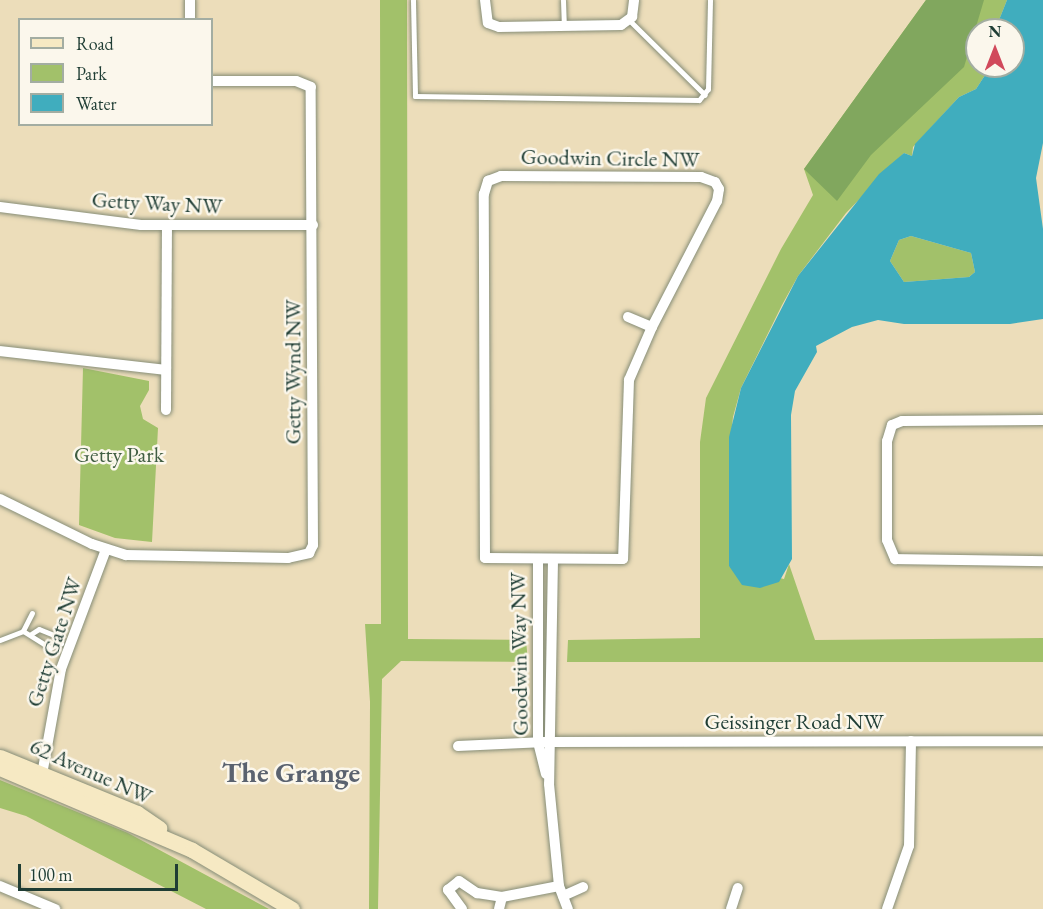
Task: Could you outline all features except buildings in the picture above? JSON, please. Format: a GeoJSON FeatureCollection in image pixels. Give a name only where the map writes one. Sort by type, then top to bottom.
{"type":"FeatureCollection","features":[{"type":"Feature","properties":{"kind":"main road","name":"62 Avenue NW"},"geometry":{"type":"LineString","coordinates":[[0,757],[41,778]]}},
{"type":"Feature","properties":{"kind":"main road","name":"62 Avenue NW"},"geometry":{"type":"LineString","coordinates":[[0,768],[41,778],[137,813],[192,850],[292,909]]}},
{"type":"Feature","properties":{"kind":"street"},"geometry":{"type":"LineString","coordinates":[[190,0],[190,18]]}},
{"type":"Feature","properties":{"kind":"street"},"geometry":{"type":"LineString","coordinates":[[485,0],[486,18],[493,26],[564,26],[630,21],[634,0]]}},
{"type":"Feature","properties":{"kind":"street","name":"Getty Wynd NW"},"geometry":{"type":"LineString","coordinates":[[106,549],[161,558],[288,558],[309,553],[313,545],[311,87],[296,81],[213,81]]}},
{"type":"Feature","properties":{"kind":"street","name":"Goodwin Circle NW"},"geometry":{"type":"LineString","coordinates":[[501,176],[525,176],[700,177],[715,182],[717,201],[652,327],[630,380],[623,559],[485,558],[482,548],[484,194],[488,182],[501,176]]}},
{"type":"Feature","properties":{"kind":"street","name":"Getty Way NW"},"geometry":{"type":"LineString","coordinates":[[0,207],[106,222],[166,226],[313,225]]}},
{"type":"Feature","properties":{"kind":"street"},"geometry":{"type":"LineString","coordinates":[[166,226],[166,410]]}},
{"type":"Feature","properties":{"kind":"street"},"geometry":{"type":"LineString","coordinates":[[628,317],[652,327]]}},
{"type":"Feature","properties":{"kind":"street"},"geometry":{"type":"LineString","coordinates":[[0,351],[166,370]]}},
{"type":"Feature","properties":{"kind":"street"},"geometry":{"type":"LineString","coordinates":[[1043,420],[908,420],[892,425],[887,441],[887,540],[891,556],[900,561],[1043,561]]}},
{"type":"Feature","properties":{"kind":"street"},"geometry":{"type":"LineString","coordinates":[[0,499],[106,549]]}},
{"type":"Feature","properties":{"kind":"street","name":"Getty Gate NW"},"geometry":{"type":"LineString","coordinates":[[41,778],[50,713],[64,644],[106,549]]}},
{"type":"Feature","properties":{"kind":"street","name":"Goodwin Way NW"},"geometry":{"type":"LineString","coordinates":[[538,560],[545,742],[561,891],[568,909]]}},
{"type":"Feature","properties":{"kind":"street","name":"Goodwin Way NW"},"geometry":{"type":"LineString","coordinates":[[545,742],[553,560]]}},
{"type":"Feature","properties":{"kind":"street"},"geometry":{"type":"LineString","coordinates":[[887,909],[909,846],[911,741]]}},
{"type":"Feature","properties":{"kind":"street","name":"Geissinger Road NW"},"geometry":{"type":"LineString","coordinates":[[458,746],[545,742],[1043,741]]}},
{"type":"Feature","properties":{"kind":"street"},"geometry":{"type":"LineString","coordinates":[[462,909],[448,890],[455,882],[502,897],[583,887]]}},
{"type":"Feature","properties":{"kind":"street"},"geometry":{"type":"LineString","coordinates":[[0,886],[55,909]]}},
{"type":"Feature","properties":{"kind":"street"},"geometry":{"type":"LineString","coordinates":[[731,909],[738,888]]}},
{"type":"Feature","properties":{"kind":"street"},"geometry":{"type":"LineString","coordinates":[[499,909],[502,897]]}},
{"type":"Feature","properties":{"kind":"lane"},"geometry":{"type":"LineString","coordinates":[[413,0],[415,96],[699,100],[705,94],[710,0]]}},
{"type":"Feature","properties":{"kind":"lane"},"geometry":{"type":"LineString","coordinates":[[563,0],[564,26]]}},
{"type":"Feature","properties":{"kind":"lane"},"geometry":{"type":"LineString","coordinates":[[630,21],[705,94]]}},
{"type":"Feature","properties":{"kind":"lane"},"geometry":{"type":"LineString","coordinates":[[23,631],[32,613]]}},
{"type":"Feature","properties":{"kind":"lane"},"geometry":{"type":"LineString","coordinates":[[31,634],[39,629],[54,635],[64,644]]}},
{"type":"Feature","properties":{"kind":"lane"},"geometry":{"type":"LineString","coordinates":[[0,640],[23,631],[31,634]]}},
{"type":"Feature","properties":{"kind":"lane"},"geometry":{"type":"LineString","coordinates":[[31,634],[33,641],[50,648],[64,644]]}},
{"type":"Feature","properties":{"kind":"green space"},"geometry":{"type":"Polygon","coordinates":[[[380,0],[407,0],[408,639],[526,640],[528,662],[401,661],[382,679],[378,909],[369,909],[370,702],[365,624],[381,624],[380,0]]]}},
{"type":"Feature","properties":{"kind":"green space"},"geometry":{"type":"Polygon","coordinates":[[[926,0],[1007,0],[1000,18],[965,18],[965,78],[983,78],[976,89],[959,97],[913,147],[912,156],[904,153],[846,213],[798,276],[741,388],[733,417],[729,456],[729,566],[784,579],[789,564],[815,640],[1043,638],[1043,662],[567,662],[568,640],[700,638],[700,442],[706,398],[781,249],[813,195],[804,169],[926,0]]]}},
{"type":"Feature","properties":{"kind":"green space"},"geometry":{"type":"Polygon","coordinates":[[[926,0],[984,0],[979,18],[965,18],[964,67],[871,155],[837,201],[804,169],[926,0]]]}},
{"type":"Feature","properties":{"kind":"green space"},"geometry":{"type":"Polygon","coordinates":[[[911,236],[971,253],[975,272],[969,277],[904,282],[890,261],[899,240],[911,236]]]}},
{"type":"Feature","properties":{"kind":"green space","name":"Getty Park"},"geometry":{"type":"Polygon","coordinates":[[[83,368],[149,381],[149,390],[140,406],[143,419],[158,428],[152,542],[115,538],[79,525],[83,368]]]}},
{"type":"Feature","properties":{"kind":"green space"},"geometry":{"type":"Polygon","coordinates":[[[0,780],[128,833],[269,909],[206,909],[26,816],[0,808],[0,780]]]}},
{"type":"Feature","properties":{"kind":"water"},"geometry":{"type":"Polygon","coordinates":[[[1007,0],[1043,0],[1043,143],[1036,178],[1043,229],[1043,319],[1010,324],[904,324],[878,320],[852,327],[816,346],[817,352],[795,391],[791,415],[792,559],[779,582],[760,588],[742,585],[729,566],[729,437],[741,388],[798,276],[879,174],[904,153],[912,156],[915,144],[959,97],[976,89],[983,78],[1025,78],[1025,18],[1000,18],[1007,0]],[[911,236],[899,240],[890,261],[904,282],[969,277],[975,272],[971,253],[911,236]]]}},
{"type":"Feature","properties":{"kind":"district","name":"The Grange"},"geometry":{"type":"Point","coordinates":[291,772]}}]}
